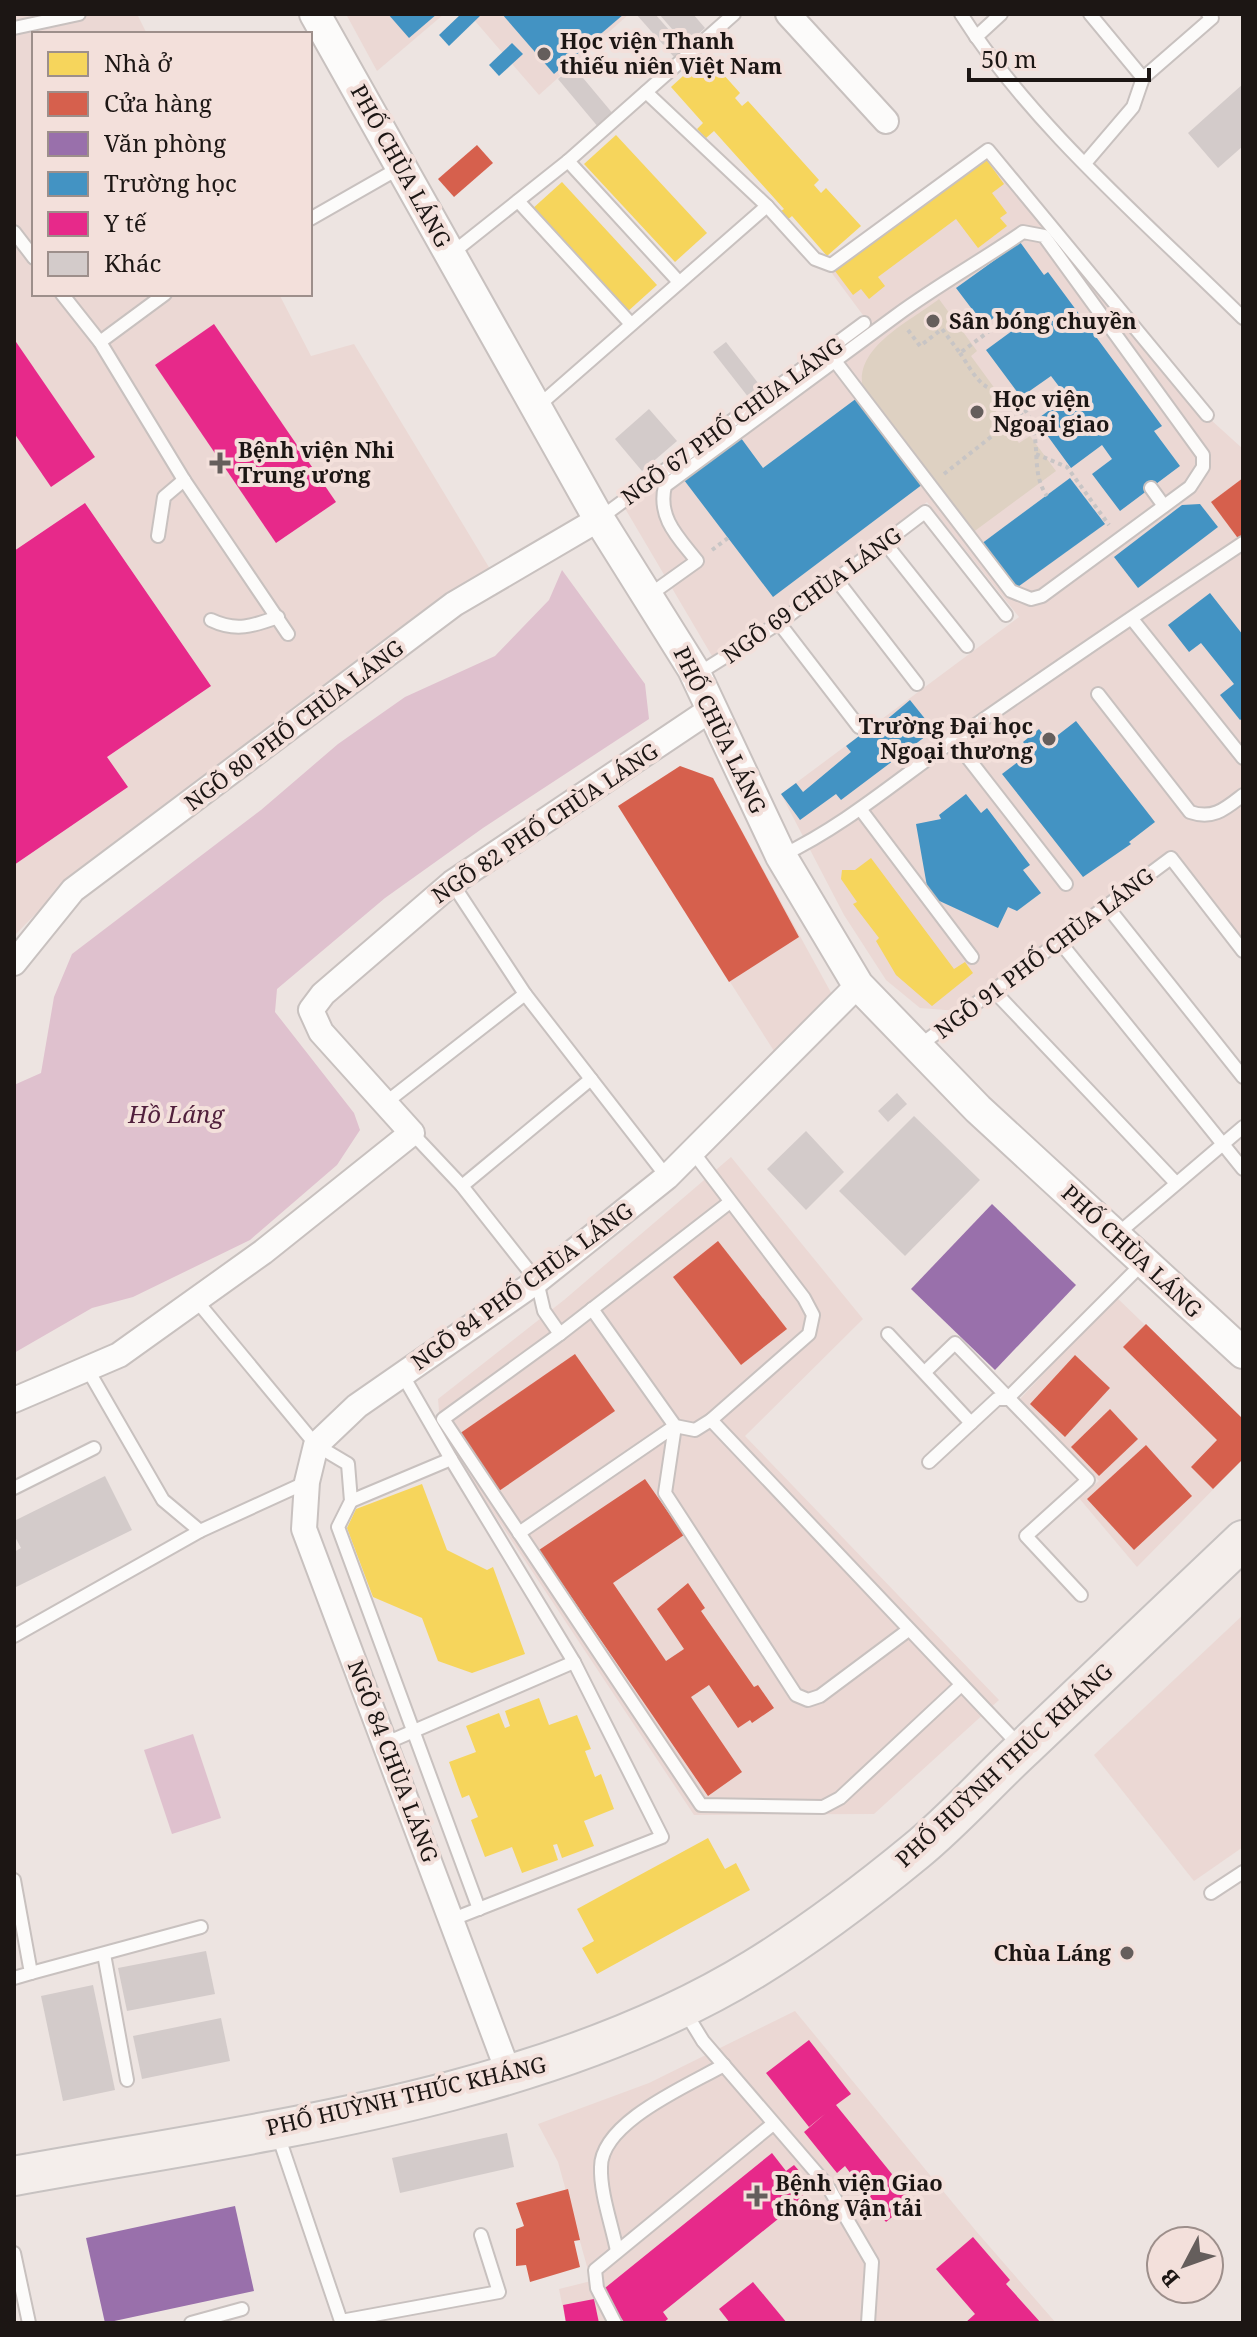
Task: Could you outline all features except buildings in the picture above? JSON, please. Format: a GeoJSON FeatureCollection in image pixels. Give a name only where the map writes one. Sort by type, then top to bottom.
{"type":"FeatureCollection","features":[{"type":"Feature","properties":{"kind":"main road","name":"PHỐ HUỲNH THÚC KHÁNG"},"geometry":{"type":"LineString","coordinates":[[14,2176],[276,2129],[509,2074],[592,2048],[683,2007],[752,1970],[842,1908],[918,1850],[1243,1540]]}},
{"type":"Feature","properties":{"kind":"street","name":"PHỐ CHÙA LÁNG"},"geometry":{"type":"LineString","coordinates":[[315,14],[599,519],[696,675],[781,856],[858,985],[917,1048],[1243,1353]]}},
{"type":"Feature","properties":{"kind":"street"},"geometry":{"type":"LineString","coordinates":[[788,14],[886,121]]}},
{"type":"Feature","properties":{"kind":"street","name":"NGÕ 80 PHỐ CHÙA LÁNG"},"geometry":{"type":"LineString","coordinates":[[17,953],[73,890],[454,604],[599,519]]}},
{"type":"Feature","properties":{"kind":"street","name":"NGÕ 82 PHỐ CHÙA LÁNG"},"geometry":{"type":"LineString","coordinates":[[384,1104],[321,1032],[311,1010],[323,994],[452,883],[713,708]]}},
{"type":"Feature","properties":{"kind":"street","name":"NGÕ 84 PHỐ CHÙA LÁNG"},"geometry":{"type":"LineString","coordinates":[[316,1445],[357,1406],[537,1281],[667,1177],[858,985]]}},
{"type":"Feature","properties":{"kind":"street"},"geometry":{"type":"LineString","coordinates":[[14,1400],[119,1355],[263,1252],[412,1133],[384,1104]]}},
{"type":"Feature","properties":{"kind":"street","name":"NGÕ 84 CHÙA LÁNG"},"geometry":{"type":"LineString","coordinates":[[316,1445],[307,1482],[304,1529],[509,2074]]}},
{"type":"Feature","properties":{"kind":"lane"},"geometry":{"type":"LineString","coordinates":[[14,28],[79,14]]}},
{"type":"Feature","properties":{"kind":"lane"},"geometry":{"type":"LineString","coordinates":[[451,254],[568,161],[734,14]]}},
{"type":"Feature","properties":{"kind":"lane"},"geometry":{"type":"LineString","coordinates":[[961,14],[998,69],[1086,162],[1243,318]]}},
{"type":"Feature","properties":{"kind":"lane"},"geometry":{"type":"LineString","coordinates":[[976,37],[1001,14]]}},
{"type":"Feature","properties":{"kind":"lane"},"geometry":{"type":"LineString","coordinates":[[1090,14],[1143,78]]}},
{"type":"Feature","properties":{"kind":"lane"},"geometry":{"type":"LineString","coordinates":[[1086,162],[1133,107],[1143,78],[1212,18],[1208,14]]}},
{"type":"Feature","properties":{"kind":"lane"},"geometry":{"type":"LineString","coordinates":[[646,92],[767,206],[815,259],[831,265],[988,150],[1207,415]]}},
{"type":"Feature","properties":{"kind":"lane"},"geometry":{"type":"LineString","coordinates":[[568,161],[679,282]]}},
{"type":"Feature","properties":{"kind":"lane"},"geometry":{"type":"LineString","coordinates":[[312,218],[401,167]]}},
{"type":"Feature","properties":{"kind":"lane"},"geometry":{"type":"LineString","coordinates":[[518,201],[631,324]]}},
{"type":"Feature","properties":{"kind":"lane"},"geometry":{"type":"LineString","coordinates":[[537,407],[767,206]]}},
{"type":"Feature","properties":{"kind":"lane"},"geometry":{"type":"LineString","coordinates":[[14,232],[32,255]]}},
{"type":"Feature","properties":{"kind":"lane"},"geometry":{"type":"LineString","coordinates":[[647,596],[697,561],[669,526],[662,498],[665,486],[933,288],[986,262],[1023,232],[1044,236],[1203,455],[1198,478],[1042,596],[1021,597],[1011,591],[835,361]]}},
{"type":"Feature","properties":{"kind":"lane"},"geometry":{"type":"LineString","coordinates":[[64,296],[100,342],[184,480],[288,634]]}},
{"type":"Feature","properties":{"kind":"lane"},"geometry":{"type":"LineString","coordinates":[[100,342],[162,296]]}},
{"type":"Feature","properties":{"kind":"lane","name":"NGÕ 67 PHỐ CHÙA LÁNG"},"geometry":{"type":"LineString","coordinates":[[599,519],[864,323]]}},
{"type":"Feature","properties":{"kind":"lane"},"geometry":{"type":"LineString","coordinates":[[158,536],[164,497],[184,480]]}},
{"type":"Feature","properties":{"kind":"lane"},"geometry":{"type":"LineString","coordinates":[[1151,488],[1164,506]]}},
{"type":"Feature","properties":{"kind":"lane","name":"NGÕ 69 CHÙA LÁNG"},"geometry":{"type":"LineString","coordinates":[[696,675],[779,623],[925,512],[1006,615]]}},
{"type":"Feature","properties":{"kind":"lane"},"geometry":{"type":"LineString","coordinates":[[885,543],[967,646]]}},
{"type":"Feature","properties":{"kind":"lane"},"geometry":{"type":"LineString","coordinates":[[781,856],[817,839],[861,810],[954,740],[1243,543]]}},
{"type":"Feature","properties":{"kind":"lane"},"geometry":{"type":"LineString","coordinates":[[836,579],[917,684]]}},
{"type":"Feature","properties":{"kind":"lane"},"geometry":{"type":"LineString","coordinates":[[211,620],[228,628],[253,626],[278,617]]}},
{"type":"Feature","properties":{"kind":"lane"},"geometry":{"type":"LineString","coordinates":[[1132,619],[1243,758]]}},
{"type":"Feature","properties":{"kind":"lane"},"geometry":{"type":"LineString","coordinates":[[779,623],[859,727]]}},
{"type":"Feature","properties":{"kind":"lane"},"geometry":{"type":"LineString","coordinates":[[1098,694],[1190,812],[1203,817],[1218,814],[1243,795]]}},
{"type":"Feature","properties":{"kind":"lane"},"geometry":{"type":"LineString","coordinates":[[954,740],[1066,884]]}},
{"type":"Feature","properties":{"kind":"lane"},"geometry":{"type":"LineString","coordinates":[[861,810],[972,957]]}},
{"type":"Feature","properties":{"kind":"lane","name":"NGÕ 91 PHỐ CHÙA LÁNG"},"geometry":{"type":"LineString","coordinates":[[917,1048],[1171,858],[1243,951]]}},
{"type":"Feature","properties":{"kind":"lane"},"geometry":{"type":"LineString","coordinates":[[452,883],[525,994],[667,1177]]}},
{"type":"Feature","properties":{"kind":"lane"},"geometry":{"type":"LineString","coordinates":[[1106,905],[1243,1077]]}},
{"type":"Feature","properties":{"kind":"lane"},"geometry":{"type":"LineString","coordinates":[[1059,941],[1243,1169]]}},
{"type":"Feature","properties":{"kind":"lane"},"geometry":{"type":"LineString","coordinates":[[993,990],[1176,1183]]}},
{"type":"Feature","properties":{"kind":"lane"},"geometry":{"type":"LineString","coordinates":[[384,1104],[525,994]]}},
{"type":"Feature","properties":{"kind":"lane"},"geometry":{"type":"LineString","coordinates":[[462,1186],[591,1079]]}},
{"type":"Feature","properties":{"kind":"lane"},"geometry":{"type":"LineString","coordinates":[[1115,1236],[1243,1127]]}},
{"type":"Feature","properties":{"kind":"lane"},"geometry":{"type":"LineString","coordinates":[[412,1133],[462,1186],[537,1281],[544,1311],[560,1334]]}},
{"type":"Feature","properties":{"kind":"lane"},"geometry":{"type":"LineString","coordinates":[[592,1309],[675,1426],[695,1430],[711,1420],[809,1334],[813,1315],[693,1152]]}},
{"type":"Feature","properties":{"kind":"lane"},"geometry":{"type":"LineString","coordinates":[[730,1202],[560,1334],[443,1419],[701,1805],[823,1807],[840,1798],[960,1686]]}},
{"type":"Feature","properties":{"kind":"lane"},"geometry":{"type":"LineString","coordinates":[[929,1462],[997,1399],[1007,1399],[1144,1262]]}},
{"type":"Feature","properties":{"kind":"lane"},"geometry":{"type":"LineString","coordinates":[[196,1300],[316,1445],[348,1464],[351,1501],[338,1527],[479,1909]]}},
{"type":"Feature","properties":{"kind":"lane"},"geometry":{"type":"LineString","coordinates":[[888,1334],[971,1423]]}},
{"type":"Feature","properties":{"kind":"lane"},"geometry":{"type":"LineString","coordinates":[[928,1369],[955,1343],[1088,1480],[1026,1536],[1081,1595]]}},
{"type":"Feature","properties":{"kind":"lane"},"geometry":{"type":"LineString","coordinates":[[88,1370],[163,1500],[200,1531]]}},
{"type":"Feature","properties":{"kind":"lane"},"geometry":{"type":"LineString","coordinates":[[402,1374],[574,1662],[662,1837],[453,1919]]}},
{"type":"Feature","properties":{"kind":"lane"},"geometry":{"type":"LineString","coordinates":[[711,1420],[907,1631],[1022,1749]]}},
{"type":"Feature","properties":{"kind":"lane"},"geometry":{"type":"LineString","coordinates":[[519,1533],[675,1426]]}},
{"type":"Feature","properties":{"kind":"lane"},"geometry":{"type":"LineString","coordinates":[[675,1426],[665,1493],[796,1695],[808,1700],[820,1696],[907,1631]]}},
{"type":"Feature","properties":{"kind":"lane"},"geometry":{"type":"LineString","coordinates":[[14,1488],[94,1448]]}},
{"type":"Feature","properties":{"kind":"lane"},"geometry":{"type":"LineString","coordinates":[[351,1501],[451,1459]]}},
{"type":"Feature","properties":{"kind":"lane"},"geometry":{"type":"LineString","coordinates":[[14,1636],[200,1531],[307,1482]]}},
{"type":"Feature","properties":{"kind":"lane"},"geometry":{"type":"LineString","coordinates":[[386,1743],[574,1662]]}},
{"type":"Feature","properties":{"kind":"lane"},"geometry":{"type":"LineString","coordinates":[[1211,1893],[1243,1872]]}},
{"type":"Feature","properties":{"kind":"lane"},"geometry":{"type":"LineString","coordinates":[[14,1880],[31,1973]]}},
{"type":"Feature","properties":{"kind":"lane"},"geometry":{"type":"LineString","coordinates":[[14,1978],[201,1927]]}},
{"type":"Feature","properties":{"kind":"lane"},"geometry":{"type":"LineString","coordinates":[[104,1954],[127,2080]]}},
{"type":"Feature","properties":{"kind":"lane"},"geometry":{"type":"LineString","coordinates":[[683,2007],[703,2041],[827,2185],[872,2262],[868,2323]]}},
{"type":"Feature","properties":{"kind":"lane"},"geometry":{"type":"LineString","coordinates":[[617,2251],[600,2169],[603,2149],[615,2133],[648,2108],[724,2065]]}},
{"type":"Feature","properties":{"kind":"lane"},"geometry":{"type":"LineString","coordinates":[[615,2323],[597,2288],[595,2270],[773,2124]]}},
{"type":"Feature","properties":{"kind":"lane"},"geometry":{"type":"LineString","coordinates":[[276,2129],[341,2321],[499,2292],[481,2235]]}},
{"type":"Feature","properties":{"kind":"lane"},"geometry":{"type":"LineString","coordinates":[[14,2253],[29,2323]]}},
{"type":"Feature","properties":{"kind":"lane"},"geometry":{"type":"LineString","coordinates":[[191,2323],[242,2309]]}},
{"type":"Feature","properties":{"kind":"path"},"geometry":{"type":"LineString","coordinates":[[960,353],[1008,317]]}},
{"type":"Feature","properties":{"kind":"path"},"geometry":{"type":"LineString","coordinates":[[920,346],[942,329],[985,386],[1006,395],[1025,410],[1033,431],[1038,484],[1047,496]]}},
{"type":"Feature","properties":{"kind":"path"},"geometry":{"type":"LineString","coordinates":[[942,476],[1025,410]]}},
{"type":"Feature","properties":{"kind":"path"},"geometry":{"type":"LineString","coordinates":[[1036,454],[1067,467],[1120,539]]}},
{"type":"Feature","properties":{"kind":"path"},"geometry":{"type":"LineString","coordinates":[[712,550],[728,538]]}},
{"type":"Feature","properties":{"kind":"shaded area","name":"Bệnh viện Nhi Trung ương"},"geometry":{"type":"Polygon","coordinates":[[[14,14],[137,14],[146,32],[32,32],[32,296],[280,296],[311,356],[354,344],[490,569],[318,690],[60,889],[14,936],[14,14]]]}},
{"type":"Feature","properties":{"kind":"shaded area"},"geometry":{"type":"Polygon","coordinates":[[[346,14],[444,14],[377,71],[346,14]]]}},
{"type":"Feature","properties":{"kind":"shaded area","name":"Học viện Thanh thiếu niên Việt Nam"},"geometry":{"type":"Polygon","coordinates":[[[469,14],[629,14],[539,95],[469,14]]]}},
{"type":"Feature","properties":{"kind":"shaded area"},"geometry":{"type":"Polygon","coordinates":[[[986,155],[1189,400],[1243,449],[1243,942],[1172,852],[958,1011],[920,1008],[886,980],[844,915],[781,794],[1019,617],[927,502],[773,619],[712,656],[623,505],[871,326],[831,272],[986,155]]]}},
{"type":"Feature","properties":{"kind":"shaded area"},"geometry":{"type":"Polygon","coordinates":[[[939,299],[977,351],[971,356],[1001,397],[991,405],[1019,443],[1030,436],[1056,471],[972,533],[863,389],[862,374],[875,348],[939,299]]]}},
{"type":"Feature","properties":{"kind":"shaded area"},"geometry":{"type":"Polygon","coordinates":[[[680,766],[713,778],[834,998],[774,1051],[618,806],[680,766]]]}},
{"type":"Feature","properties":{"kind":"shaded area"},"geometry":{"type":"Polygon","coordinates":[[[731,1157],[863,1319],[745,1436],[999,1700],[874,1814],[694,1815],[441,1434],[438,1399],[564,1300],[731,1157]]]}},
{"type":"Feature","properties":{"kind":"shaded area"},"geometry":{"type":"Polygon","coordinates":[[[1116,1297],[1243,1419],[1243,1459],[1137,1567],[1079,1498],[1099,1481],[1020,1399],[1116,1297]]]}},
{"type":"Feature","properties":{"kind":"shaded area"},"geometry":{"type":"Polygon","coordinates":[[[1243,1615],[1243,1847],[1194,1881],[1094,1755],[1243,1615]]]}},
{"type":"Feature","properties":{"kind":"shaded area","name":"Bệnh viện Giao thông Vận tải"},"geometry":{"type":"Polygon","coordinates":[[[795,2011],[1056,2323],[566,2323],[559,2289],[591,2281],[558,2162],[538,2124],[649,2083],[795,2011]]]}},
{"type":"Feature","properties":{"kind":"water","name":"Hồ Láng"},"geometry":{"type":"Polygon","coordinates":[[[562,570],[645,684],[649,719],[483,828],[385,898],[277,989],[275,1012],[354,1113],[360,1130],[337,1165],[250,1240],[133,1297],[92,1308],[14,1353],[14,1085],[41,1073],[54,997],[72,954],[261,810],[338,744],[405,697],[495,656],[549,600],[562,570]]]}},
{"type":"Feature","properties":{"kind":"water"},"geometry":{"type":"Polygon","coordinates":[[[193,1734],[221,1818],[172,1834],[144,1750],[193,1734]]]}},
{"type":"Feature","properties":{"kind":"place","name":"Học viện Thanh thiếu niên Việt Nam"},"geometry":{"type":"Point","coordinates":[544,54]}},
{"type":"Feature","properties":{"kind":"place","name":"Sân bóng chuyền"},"geometry":{"type":"Point","coordinates":[933,321]}},
{"type":"Feature","properties":{"kind":"place","name":"Học viện Ngoại giao"},"geometry":{"type":"Point","coordinates":[977,412]}},
{"type":"Feature","properties":{"kind":"place","name":"Bệnh viện Nhi Trung ương"},"geometry":{"type":"Point","coordinates":[220,463]}},
{"type":"Feature","properties":{"kind":"place","name":"Trường Đại học Ngoại thương"},"geometry":{"type":"Point","coordinates":[1049,739]}},
{"type":"Feature","properties":{"kind":"place","name":"Chùa Láng"},"geometry":{"type":"Point","coordinates":[1127,1953]}},
{"type":"Feature","properties":{"kind":"place","name":"Bệnh viện Giao thông Vận tải"},"geometry":{"type":"Point","coordinates":[757,2196]}}]}
